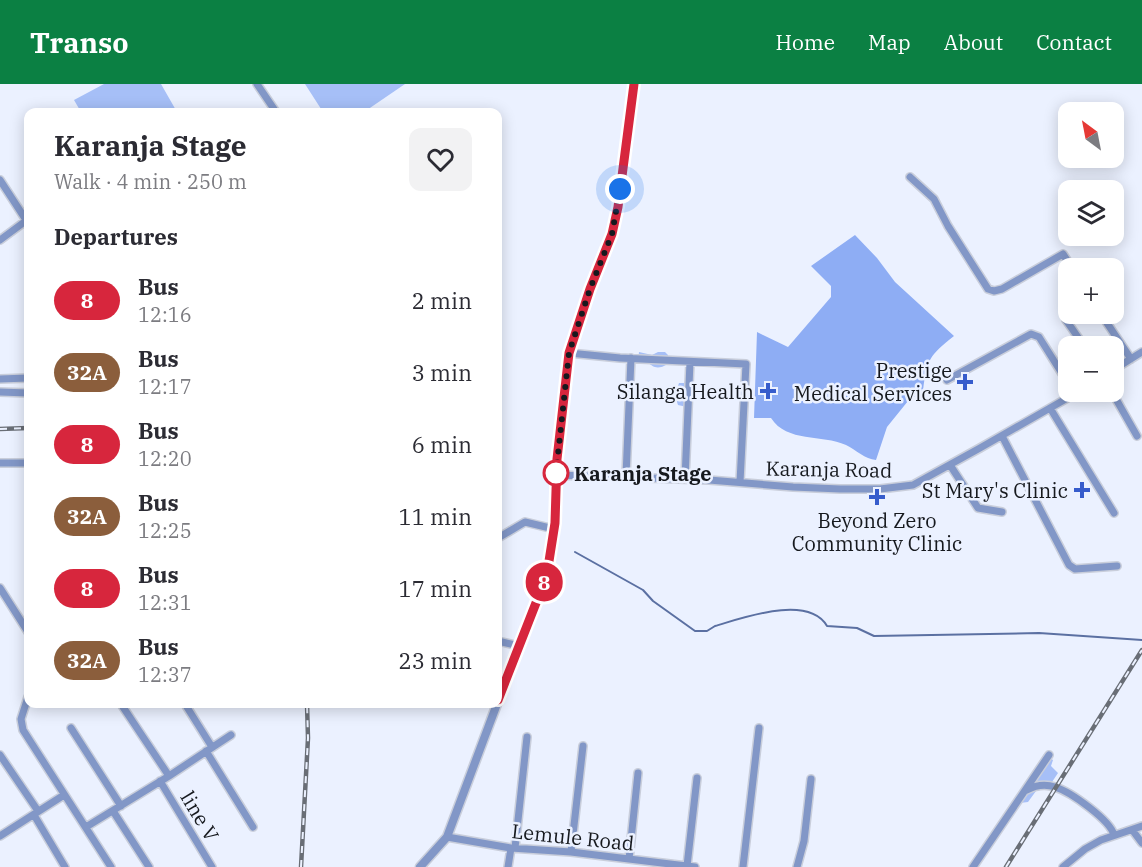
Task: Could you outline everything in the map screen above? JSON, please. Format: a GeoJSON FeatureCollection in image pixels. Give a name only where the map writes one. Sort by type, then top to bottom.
{"type":"FeatureCollection","features":[{"type":"Feature","properties":{"kind":"street"},"geometry":{"type":"LineString","coordinates":[[257,84],[273,108]]}},
{"type":"Feature","properties":{"kind":"street"},"geometry":{"type":"LineString","coordinates":[[502,689],[544,579],[554,529],[556,474],[569,353],[590,289],[612,234],[634,84]]}},
{"type":"Feature","properties":{"kind":"street"},"geometry":{"type":"LineString","coordinates":[[910,177],[934,199],[948,226],[988,289],[994,291],[1002,289],[1063,254],[1066,258]]}},
{"type":"Feature","properties":{"kind":"street"},"geometry":{"type":"LineString","coordinates":[[0,180],[24,215]]}},
{"type":"Feature","properties":{"kind":"street"},"geometry":{"type":"LineString","coordinates":[[0,240],[24,224]]}},
{"type":"Feature","properties":{"kind":"street"},"geometry":{"type":"LineString","coordinates":[[1108,324],[1131,359]]}},
{"type":"Feature","properties":{"kind":"street"},"geometry":{"type":"LineString","coordinates":[[947,380],[1031,333],[1039,337],[1058,367]]}},
{"type":"Feature","properties":{"kind":"street"},"geometry":{"type":"LineString","coordinates":[[1124,363],[1142,352]]}},
{"type":"Feature","properties":{"kind":"street"},"geometry":{"type":"LineString","coordinates":[[569,353],[746,364],[740,482]]}},
{"type":"Feature","properties":{"kind":"street"},"geometry":{"type":"LineString","coordinates":[[626,476],[631,358]]}},
{"type":"Feature","properties":{"kind":"street"},"geometry":{"type":"LineString","coordinates":[[685,479],[690,362]]}},
{"type":"Feature","properties":{"kind":"street"},"geometry":{"type":"LineString","coordinates":[[0,379],[24,378]]}},
{"type":"Feature","properties":{"kind":"street"},"geometry":{"type":"LineString","coordinates":[[0,392],[24,393]]}},
{"type":"Feature","properties":{"kind":"street","name":"Karanja Road"},"geometry":{"type":"LineString","coordinates":[[556,474],[740,482],[793,487],[880,489],[913,485],[1059,402]]}},
{"type":"Feature","properties":{"kind":"street"},"geometry":{"type":"LineString","coordinates":[[1118,402],[1137,436]]}},
{"type":"Feature","properties":{"kind":"street"},"geometry":{"type":"LineString","coordinates":[[1050,408],[1114,513]]}},
{"type":"Feature","properties":{"kind":"street"},"geometry":{"type":"LineString","coordinates":[[1002,436],[1069,565],[1075,570],[1117,566]]}},
{"type":"Feature","properties":{"kind":"street"},"geometry":{"type":"LineString","coordinates":[[0,462],[24,463]]}},
{"type":"Feature","properties":{"kind":"street"},"geometry":{"type":"LineString","coordinates":[[950,465],[978,508],[1002,512]]}},
{"type":"Feature","properties":{"kind":"street"},"geometry":{"type":"LineString","coordinates":[[502,536],[525,522],[554,529]]}},
{"type":"Feature","properties":{"kind":"street"},"geometry":{"type":"LineString","coordinates":[[0,588],[24,626]]}},
{"type":"Feature","properties":{"kind":"street"},"geometry":{"type":"LineString","coordinates":[[502,641],[519,646]]}},
{"type":"Feature","properties":{"kind":"street"},"geometry":{"type":"LineString","coordinates":[[24,708],[21,719],[23,730],[111,867]]}},
{"type":"Feature","properties":{"kind":"street"},"geometry":{"type":"LineString","coordinates":[[124,708],[169,776]]}},
{"type":"Feature","properties":{"kind":"street"},"geometry":{"type":"LineString","coordinates":[[187,708],[253,827]]}},
{"type":"Feature","properties":{"kind":"street"},"geometry":{"type":"LineString","coordinates":[[420,867],[447,837],[495,708]]}},
{"type":"Feature","properties":{"kind":"street"},"geometry":{"type":"LineString","coordinates":[[71,728],[121,806]]}},
{"type":"Feature","properties":{"kind":"street"},"geometry":{"type":"LineString","coordinates":[[743,867],[759,728]]}},
{"type":"Feature","properties":{"kind":"street"},"geometry":{"type":"LineString","coordinates":[[86,827],[231,735]]}},
{"type":"Feature","properties":{"kind":"street"},"geometry":{"type":"LineString","coordinates":[[508,867],[513,848],[527,737]]}},
{"type":"Feature","properties":{"kind":"street"},"geometry":{"type":"LineString","coordinates":[[571,852],[583,746]]}},
{"type":"Feature","properties":{"kind":"street"},"geometry":{"type":"LineString","coordinates":[[973,867],[1049,754]]}},
{"type":"Feature","properties":{"kind":"street"},"geometry":{"type":"LineString","coordinates":[[0,755],[36,813],[65,867]]}},
{"type":"Feature","properties":{"kind":"street"},"geometry":{"type":"LineString","coordinates":[[629,859],[638,773]]}},
{"type":"Feature","properties":{"kind":"street"},"geometry":{"type":"LineString","coordinates":[[691,866],[697,778]]}},
{"type":"Feature","properties":{"kind":"street"},"geometry":{"type":"LineString","coordinates":[[796,867],[804,841],[810,779]]}},
{"type":"Feature","properties":{"kind":"street","name":"line V"},"geometry":{"type":"LineString","coordinates":[[160,782],[212,867]]}},
{"type":"Feature","properties":{"kind":"street"},"geometry":{"type":"LineString","coordinates":[[1025,791],[1033,786],[1055,787],[1081,802],[1112,827],[1114,835]]}},
{"type":"Feature","properties":{"kind":"street"},"geometry":{"type":"LineString","coordinates":[[0,836],[64,795]]}},
{"type":"Feature","properties":{"kind":"street"},"geometry":{"type":"LineString","coordinates":[[113,811],[148,867]]}},
{"type":"Feature","properties":{"kind":"street"},"geometry":{"type":"LineString","coordinates":[[1063,867],[1084,849],[1114,835],[1133,831],[1142,826]]}},
{"type":"Feature","properties":{"kind":"street"},"geometry":{"type":"LineString","coordinates":[[1133,831],[1142,843]]}},
{"type":"Feature","properties":{"kind":"street","name":"Lemule Road"},"geometry":{"type":"LineString","coordinates":[[447,837],[513,848],[571,852],[691,866]]}},
{"type":"Feature","properties":{"kind":"shaded area"},"geometry":{"type":"Polygon","coordinates":[[[104,84],[161,84],[175,108],[79,108],[74,100],[104,84]]]}},
{"type":"Feature","properties":{"kind":"shaded area"},"geometry":{"type":"Polygon","coordinates":[[[305,84],[405,84],[370,108],[320,108],[305,84]]]}},
{"type":"Feature","properties":{"kind":"shaded area"},"geometry":{"type":"Polygon","coordinates":[[[855,235],[877,258],[895,282],[954,336],[931,359],[923,391],[908,401],[887,427],[876,460],[837,442],[795,435],[778,426],[771,418],[754,418],[757,332],[788,347],[831,297],[831,286],[811,266],[855,235]]]}},
{"type":"Feature","properties":{"kind":"shaded area"},"geometry":{"type":"Polygon","coordinates":[[[639,352],[652,355],[665,352],[668,355],[668,364],[658,367],[645,360],[638,362],[639,352]]]}},
{"type":"Feature","properties":{"kind":"shaded area"},"geometry":{"type":"Polygon","coordinates":[[[687,376],[687,407],[670,401],[672,389],[677,389],[679,383],[684,383],[687,376]]]}},
{"type":"Feature","properties":{"kind":"shaded area"},"geometry":{"type":"Polygon","coordinates":[[[1044,754],[1053,760],[1051,766],[1058,773],[1048,788],[1036,791],[1028,802],[1013,804],[1044,754]]]}},
{"type":"Feature","properties":{"kind":"waterway"},"geometry":{"type":"LineString","coordinates":[[575,552],[643,590],[653,601],[695,631],[707,631],[715,626],[758,614],[791,610],[805,611],[818,616],[827,626],[857,628],[874,636],[1039,633],[1142,640]]}},
{"type":"Feature","properties":{"kind":"railway"},"geometry":{"type":"LineString","coordinates":[[0,429],[24,428]]}},
{"type":"Feature","properties":{"kind":"railway"},"geometry":{"type":"LineString","coordinates":[[1006,867],[1142,650]]}},
{"type":"Feature","properties":{"kind":"railway"},"geometry":{"type":"LineString","coordinates":[[301,867],[308,738],[307,708]]}},
{"type":"Feature","properties":{"kind":"bus line","name":"8"},"geometry":{"type":"LineString","coordinates":[[502,690],[543,585],[549,561],[555,523],[557,459],[569,353],[590,289],[612,234],[618,207],[634,84]]}},
{"type":"Feature","properties":{"kind":"place","name":"Prestige Medical Services"},"geometry":{"type":"Point","coordinates":[965,382]}},
{"type":"Feature","properties":{"kind":"place","name":"Silanga Health"},"geometry":{"type":"Point","coordinates":[768,391]}},
{"type":"Feature","properties":{"kind":"place","name":"Karanja Stage"},"geometry":{"type":"Point","coordinates":[556,473]}},
{"type":"Feature","properties":{"kind":"place","name":"St Mary's Clinic"},"geometry":{"type":"Point","coordinates":[1082,490]}},
{"type":"Feature","properties":{"kind":"place","name":"Beyond Zero Community Clinic"},"geometry":{"type":"Point","coordinates":[877,497]}},
{"type":"Feature","properties":{"kind":"route"},"geometry":{"type":"LineString","coordinates":[[556,473],[569,353],[590,289],[612,234],[620,189]]}}]}
